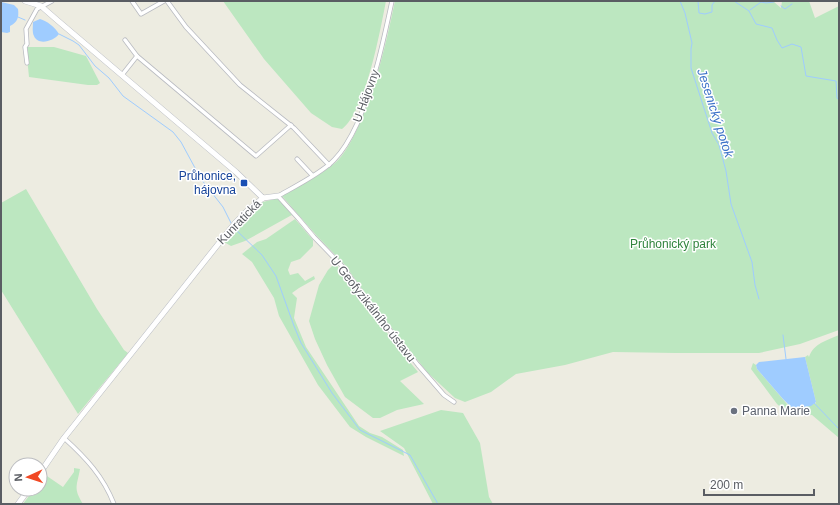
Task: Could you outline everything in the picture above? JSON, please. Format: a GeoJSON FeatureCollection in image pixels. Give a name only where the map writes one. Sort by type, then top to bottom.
{"type":"FeatureCollection","features":[{"type":"Feature","properties":{"kind":"street","name":"Kunratická"},"geometry":{"type":"LineString","coordinates":[[25,1],[41,6],[241,176],[263,198],[234,224],[64,438],[48,461]]}},
{"type":"Feature","properties":{"kind":"street"},"geometry":{"type":"LineString","coordinates":[[27,63],[25,47],[28,44],[26,29],[37,9],[52,1]]}},
{"type":"Feature","properties":{"kind":"street"},"geometry":{"type":"LineString","coordinates":[[132,1],[141,14],[164,1]]}},
{"type":"Feature","properties":{"kind":"street"},"geometry":{"type":"LineString","coordinates":[[167,1],[186,27],[240,85],[290,125],[329,165]]}},
{"type":"Feature","properties":{"kind":"street","name":"U Hájovny"},"geometry":{"type":"LineString","coordinates":[[263,198],[278,196],[329,165],[335,160],[349,141],[367,102],[380,57],[392,1]]}},
{"type":"Feature","properties":{"kind":"street"},"geometry":{"type":"LineString","coordinates":[[125,40],[137,56],[256,156],[290,125]]}},
{"type":"Feature","properties":{"kind":"street"},"geometry":{"type":"LineString","coordinates":[[122,75],[137,56]]}},
{"type":"Feature","properties":{"kind":"street"},"geometry":{"type":"LineString","coordinates":[[297,159],[312,176]]}},
{"type":"Feature","properties":{"kind":"street","name":"U Geofyzikálního ústavu"},"geometry":{"type":"LineString","coordinates":[[278,196],[343,267],[373,310],[413,359],[444,394],[454,402]]}},
{"type":"Feature","properties":{"kind":"street"},"geometry":{"type":"LineString","coordinates":[[64,438],[89,462],[97,472],[105,483],[114,504]]}},
{"type":"Feature","properties":{"kind":"green space"},"geometry":{"type":"Polygon","coordinates":[[[223,1],[386,1],[376,50],[365,88],[351,120],[342,129],[332,127],[311,113],[264,59],[223,1]]]}},
{"type":"Feature","properties":{"kind":"green space","name":"Průhonický park"},"geometry":{"type":"Polygon","coordinates":[[[395,1],[775,1],[774,2],[781,8],[782,1],[809,1],[815,18],[839,6],[839,330],[800,344],[759,353],[613,352],[565,365],[516,374],[491,392],[465,402],[455,398],[428,373],[374,306],[345,265],[282,196],[329,168],[339,159],[348,146],[356,132],[375,81],[395,1]]]}},
{"type":"Feature","properties":{"kind":"green space"},"geometry":{"type":"Polygon","coordinates":[[[26,47],[54,47],[86,56],[100,83],[97,85],[88,85],[29,77],[26,47]]]}},
{"type":"Feature","properties":{"kind":"green space"},"geometry":{"type":"Polygon","coordinates":[[[26,189],[97,309],[124,350],[128,353],[78,414],[1,290],[1,203],[26,189]]]}},
{"type":"Feature","properties":{"kind":"green space"},"geometry":{"type":"Polygon","coordinates":[[[278,198],[292,215],[245,241],[231,246],[224,242],[240,221],[263,202],[278,198]]]}},
{"type":"Feature","properties":{"kind":"green space"},"geometry":{"type":"Polygon","coordinates":[[[295,219],[313,240],[313,246],[300,259],[291,262],[288,270],[290,275],[298,273],[305,281],[314,276],[315,279],[292,293],[297,298],[294,318],[306,347],[359,426],[370,433],[382,437],[403,450],[404,456],[366,437],[350,427],[318,385],[279,316],[274,298],[252,262],[242,254],[257,242],[266,239],[295,219]]]}},
{"type":"Feature","properties":{"kind":"green space"},"geometry":{"type":"Polygon","coordinates":[[[335,263],[418,372],[400,381],[424,404],[397,410],[380,418],[373,418],[345,397],[327,365],[315,339],[309,321],[319,285],[328,270],[335,263]]]}},
{"type":"Feature","properties":{"kind":"green space"},"geometry":{"type":"Polygon","coordinates":[[[839,335],[839,438],[812,415],[790,416],[777,404],[751,369],[753,363],[756,365],[757,369],[787,404],[815,404],[816,402],[805,357],[808,355],[809,357],[817,345],[839,335]]]}},
{"type":"Feature","properties":{"kind":"green space"},"geometry":{"type":"Polygon","coordinates":[[[441,410],[463,413],[480,443],[489,497],[493,504],[433,504],[404,448],[380,431],[441,410]]]}},
{"type":"Feature","properties":{"kind":"green space"},"geometry":{"type":"Polygon","coordinates":[[[74,468],[80,469],[77,490],[83,504],[23,504],[28,497],[48,497],[48,477],[63,487],[74,472],[74,468]]]}},
{"type":"Feature","properties":{"kind":"water"},"geometry":{"type":"Polygon","coordinates":[[[1,2],[14,5],[18,9],[17,19],[15,23],[10,26],[10,32],[7,33],[1,32],[1,2]]]}},
{"type":"Feature","properties":{"kind":"water"},"geometry":{"type":"Polygon","coordinates":[[[40,19],[55,29],[59,34],[57,37],[42,42],[36,39],[33,33],[33,22],[40,19]]]}},
{"type":"Feature","properties":{"kind":"water"},"geometry":{"type":"Polygon","coordinates":[[[805,357],[816,402],[811,406],[793,409],[757,369],[756,365],[759,362],[805,357]]]}},
{"type":"Feature","properties":{"kind":"waterway","name":"Jesenický potok"},"geometry":{"type":"LineString","coordinates":[[680,1],[685,13],[692,43],[691,68],[712,133],[719,145],[726,171],[731,204],[752,262],[755,285],[759,299]]}},
{"type":"Feature","properties":{"kind":"waterway"},"geometry":{"type":"LineString","coordinates":[[698,1],[699,13],[705,14],[712,12],[712,5],[715,1]]}},
{"type":"Feature","properties":{"kind":"waterway"},"geometry":{"type":"LineString","coordinates":[[734,1],[749,11],[756,24],[772,28],[782,48],[792,44],[801,47],[806,76],[836,81],[837,98],[839,100]]}},
{"type":"Feature","properties":{"kind":"waterway"},"geometry":{"type":"LineString","coordinates":[[750,10],[761,2],[774,2]]}},
{"type":"Feature","properties":{"kind":"waterway"},"geometry":{"type":"LineString","coordinates":[[781,6],[785,9],[792,4]]}},
{"type":"Feature","properties":{"kind":"waterway"},"geometry":{"type":"LineString","coordinates":[[18,17],[25,20]]}},
{"type":"Feature","properties":{"kind":"waterway"},"geometry":{"type":"LineString","coordinates":[[59,34],[79,45],[95,66],[109,78],[123,96],[173,132],[181,142],[201,179],[223,207],[232,225]]}},
{"type":"Feature","properties":{"kind":"waterway"},"geometry":{"type":"LineString","coordinates":[[234,228],[262,255],[276,276],[301,343],[332,393],[360,430],[410,455],[438,504]]}},
{"type":"Feature","properties":{"kind":"waterway","name":"Jesenický potok"},"geometry":{"type":"LineString","coordinates":[[783,335],[786,359]]}},
{"type":"Feature","properties":{"kind":"waterway","name":"Jesenický potok"},"geometry":{"type":"LineString","coordinates":[[814,403],[839,429]]}},
{"type":"Feature","properties":{"kind":"place","name":"Průhonice, hájovna"},"geometry":{"type":"Point","coordinates":[244,183]}},
{"type":"Feature","properties":{"kind":"place","name":"Panna Marie"},"geometry":{"type":"Point","coordinates":[734,411]}}]}
